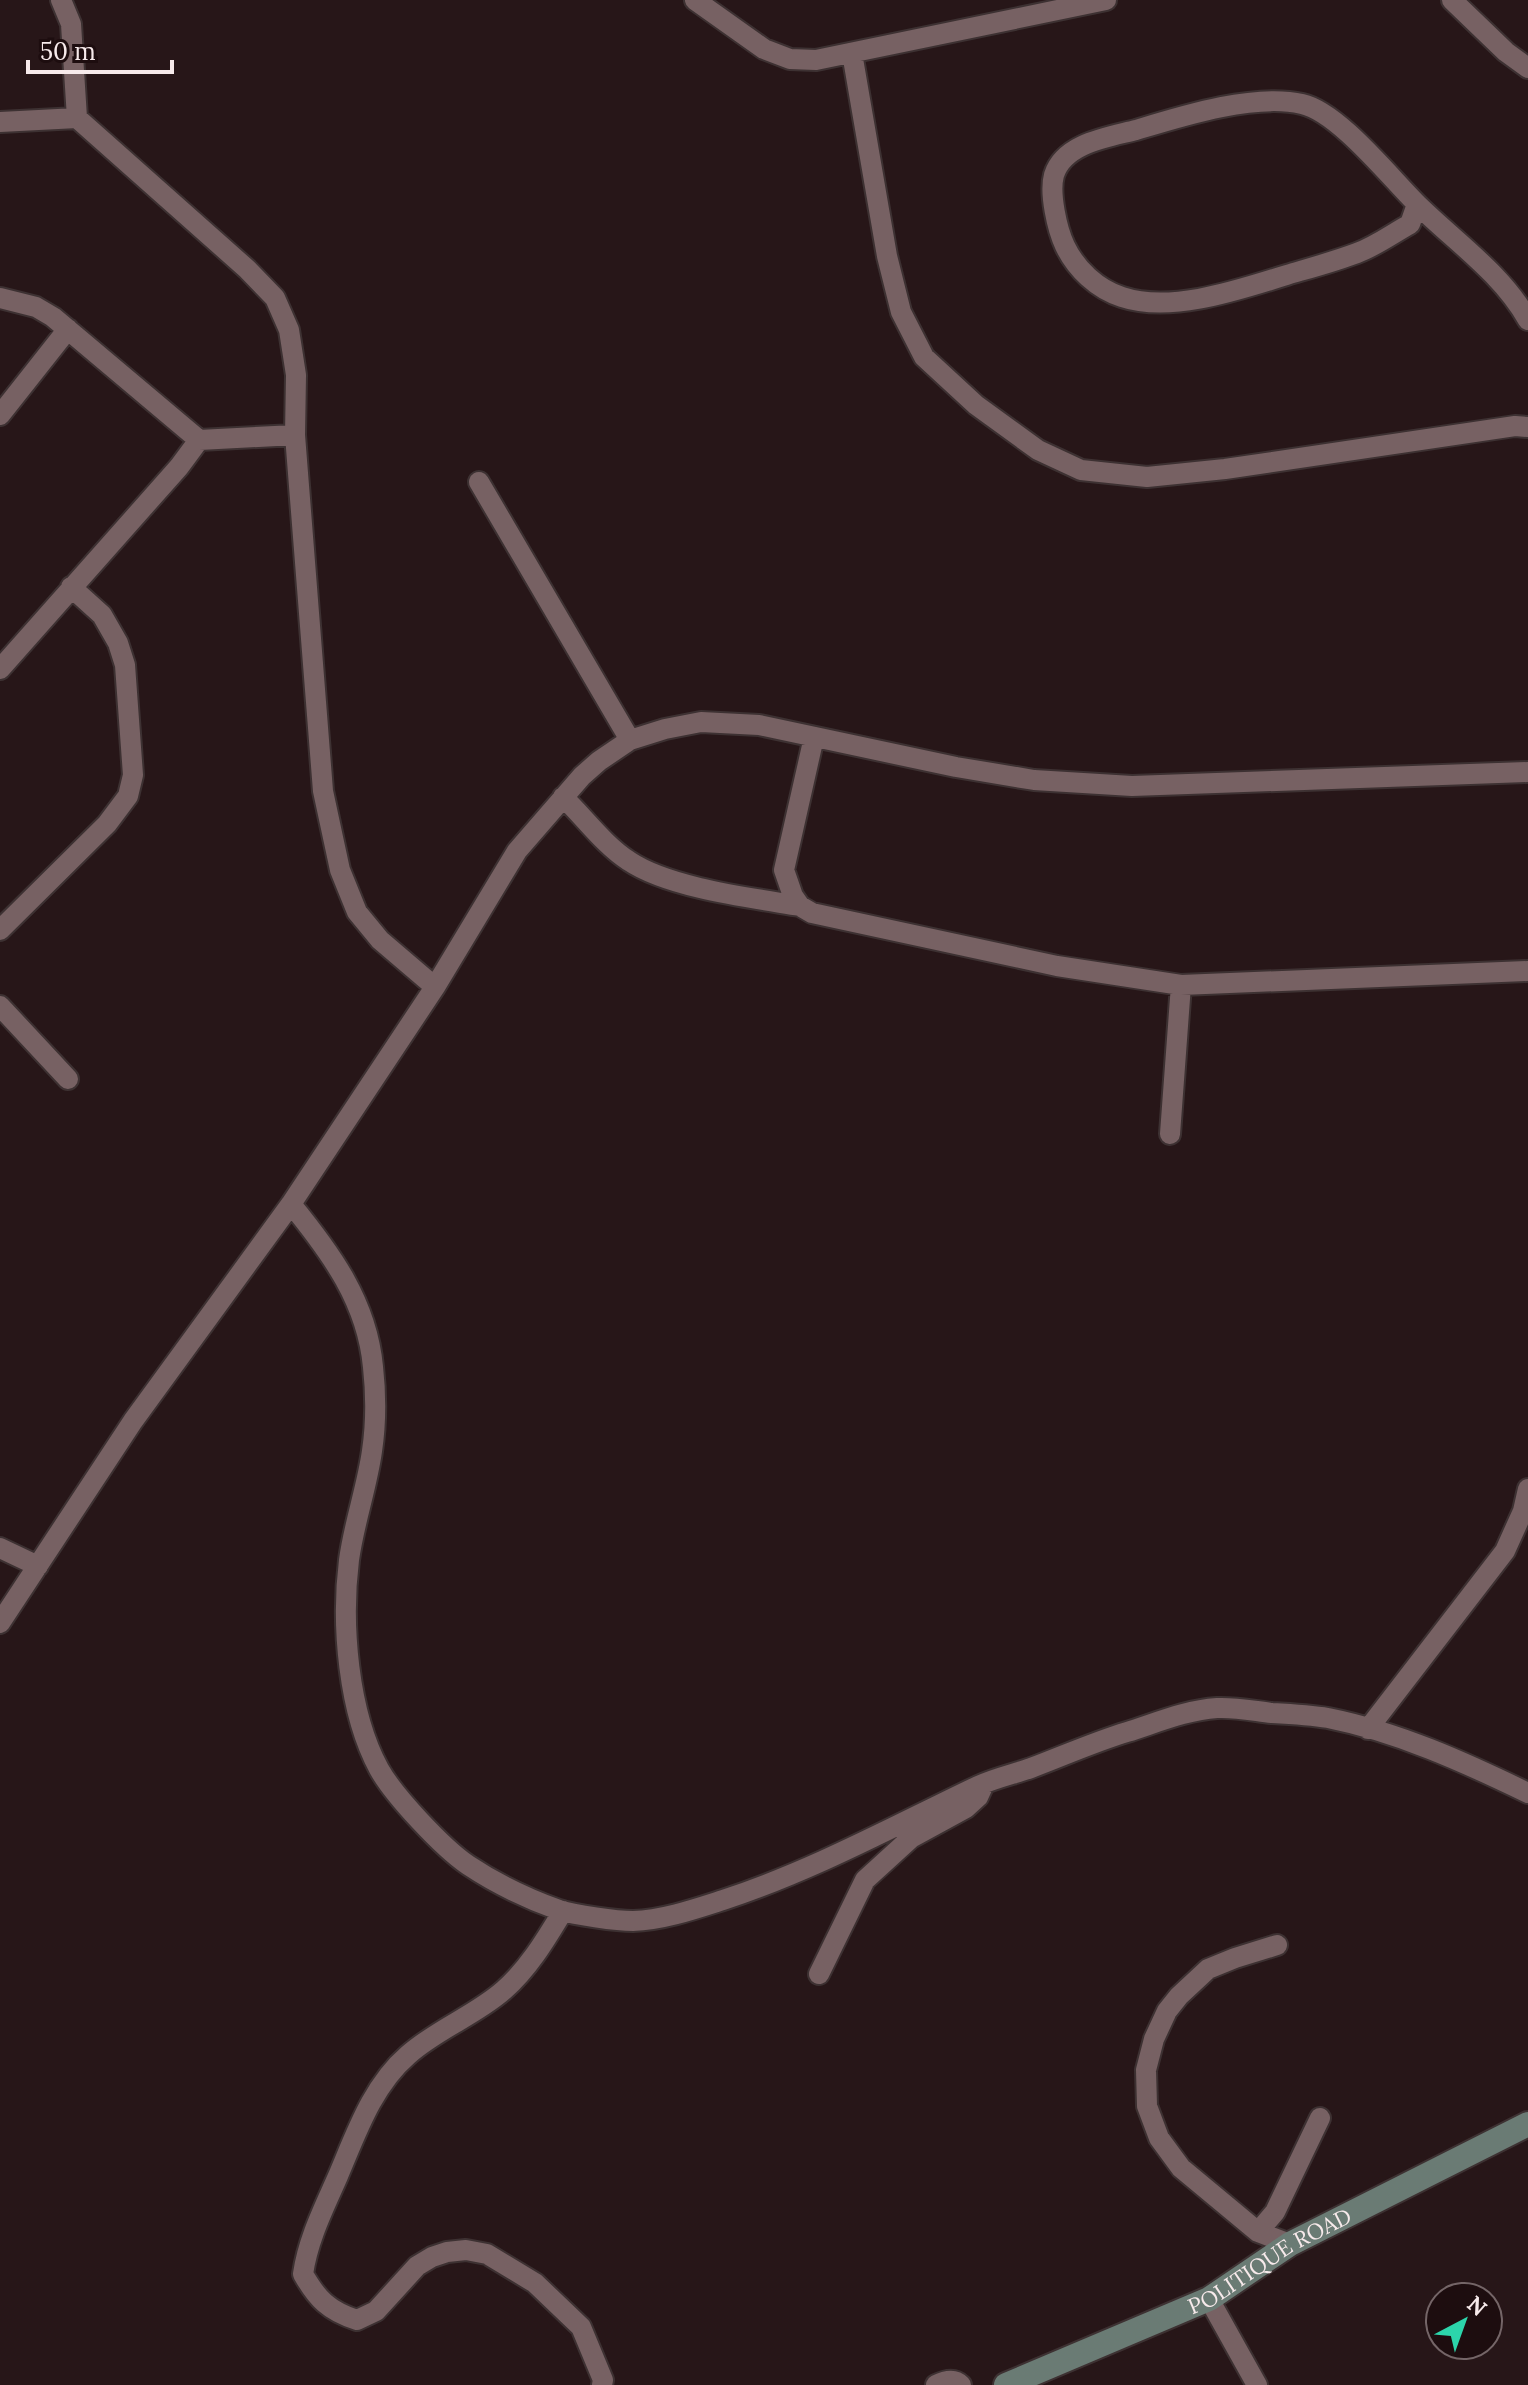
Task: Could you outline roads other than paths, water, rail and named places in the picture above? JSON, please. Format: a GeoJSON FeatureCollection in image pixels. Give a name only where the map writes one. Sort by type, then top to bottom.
{"type":"FeatureCollection","features":[{"type":"Feature","properties":{"kind":"street"},"geometry":{"type":"LineString","coordinates":[[61,0],[71,24],[77,118]]}},
{"type":"Feature","properties":{"kind":"street"},"geometry":{"type":"LineString","coordinates":[[695,0],[764,49],[790,59],[816,60],[1106,0]]}},
{"type":"Feature","properties":{"kind":"street"},"geometry":{"type":"LineString","coordinates":[[1452,0],[1506,52],[1528,68]]}},
{"type":"Feature","properties":{"kind":"street"},"geometry":{"type":"LineString","coordinates":[[852,53],[887,256],[901,312],[924,357],[976,405],[1038,450],[1081,470],[1147,477],[1225,469],[1515,426],[1528,427]]}},
{"type":"Feature","properties":{"kind":"street"},"geometry":{"type":"LineString","coordinates":[[1417,204],[1410,224],[1357,253],[1216,297],[1152,302],[1123,298],[1103,289],[1072,261],[1056,220],[1054,176],[1075,150],[1093,142],[1213,109],[1273,101],[1298,103],[1316,109],[1343,130],[1498,279],[1528,320]]}},
{"type":"Feature","properties":{"kind":"street"},"geometry":{"type":"LineString","coordinates":[[0,122],[77,118],[247,269],[275,298],[289,330],[296,375],[295,435],[323,791],[340,870],[357,912],[380,940],[435,987]]}},
{"type":"Feature","properties":{"kind":"street"},"geometry":{"type":"LineString","coordinates":[[0,298],[36,307],[68,329],[199,440],[295,435]]}},
{"type":"Feature","properties":{"kind":"street"},"geometry":{"type":"LineString","coordinates":[[0,415],[68,329]]}},
{"type":"Feature","properties":{"kind":"street"},"geometry":{"type":"LineString","coordinates":[[0,669],[179,467],[199,440]]}},
{"type":"Feature","properties":{"kind":"street"},"geometry":{"type":"LineString","coordinates":[[479,482],[630,740]]}},
{"type":"Feature","properties":{"kind":"street"},"geometry":{"type":"LineString","coordinates":[[0,930],[107,824],[128,796],[133,775],[125,665],[118,643],[102,615],[71,587]]}},
{"type":"Feature","properties":{"kind":"street"},"geometry":{"type":"LineString","coordinates":[[0,1623],[133,1421],[291,1204],[435,987],[517,851],[599,761],[630,740],[701,722],[759,725],[956,767],[1034,780],[1132,786],[1528,772]]}},
{"type":"Feature","properties":{"kind":"street"},"geometry":{"type":"LineString","coordinates":[[800,906],[786,882],[784,870],[814,737]]}},
{"type":"Feature","properties":{"kind":"street"},"geometry":{"type":"LineString","coordinates":[[563,797],[629,861],[646,870],[720,893],[800,906],[812,913],[1109,975],[1181,985],[1528,971]]}},
{"type":"Feature","properties":{"kind":"street"},"geometry":{"type":"LineString","coordinates":[[1170,1134],[1181,985]]}},
{"type":"Feature","properties":{"kind":"street"},"geometry":{"type":"LineString","coordinates":[[0,1006],[68,1079]]}},
{"type":"Feature","properties":{"kind":"street"},"geometry":{"type":"LineString","coordinates":[[291,1204],[324,1244],[343,1274],[364,1317],[373,1365],[373,1449],[349,1560],[347,1594],[352,1684],[369,1745],[381,1772],[407,1806],[465,1863],[519,1892],[563,1911],[632,1921],[668,1916],[759,1888],[985,1783],[1102,1740],[1183,1714],[1217,1708],[1326,1718],[1368,1729],[1415,1742],[1528,1793]]}},
{"type":"Feature","properties":{"kind":"street"},"geometry":{"type":"LineString","coordinates":[[1368,1729],[1505,1551],[1523,1511],[1528,1489]]}},
{"type":"Feature","properties":{"kind":"street"},"geometry":{"type":"LineString","coordinates":[[0,1548],[38,1566]]}},
{"type":"Feature","properties":{"kind":"street"},"geometry":{"type":"LineString","coordinates":[[819,1974],[865,1880],[911,1838],[966,1808],[978,1797],[985,1783]]}},
{"type":"Feature","properties":{"kind":"street"},"geometry":{"type":"LineString","coordinates":[[563,1911],[538,1951],[503,1991],[431,2037],[406,2056],[387,2077],[363,2118],[307,2247],[303,2274],[319,2299],[337,2313],[357,2320],[376,2311],[417,2266],[432,2257],[466,2250],[487,2254],[535,2283],[581,2327],[603,2380],[602,2385]]}},
{"type":"Feature","properties":{"kind":"street"},"geometry":{"type":"LineString","coordinates":[[1277,1945],[1208,1969],[1167,2011],[1154,2039],[1146,2070],[1147,2106],[1159,2138],[1181,2168],[1258,2232],[1290,2244]]}},
{"type":"Feature","properties":{"kind":"street"},"geometry":{"type":"LineString","coordinates":[[1258,2232],[1275,2212],[1320,2118]]}},
{"type":"Feature","properties":{"kind":"street","name":"POLITIQUE ROAD"},"geometry":{"type":"LineString","coordinates":[[1006,2385],[1209,2299],[1290,2244],[1528,2124]]}},
{"type":"Feature","properties":{"kind":"street"},"geometry":{"type":"LineString","coordinates":[[1209,2299],[1257,2385]]}},
{"type":"Feature","properties":{"kind":"street"},"geometry":{"type":"LineString","coordinates":[[936,2385],[946,2381],[961,2385]]}}]}
